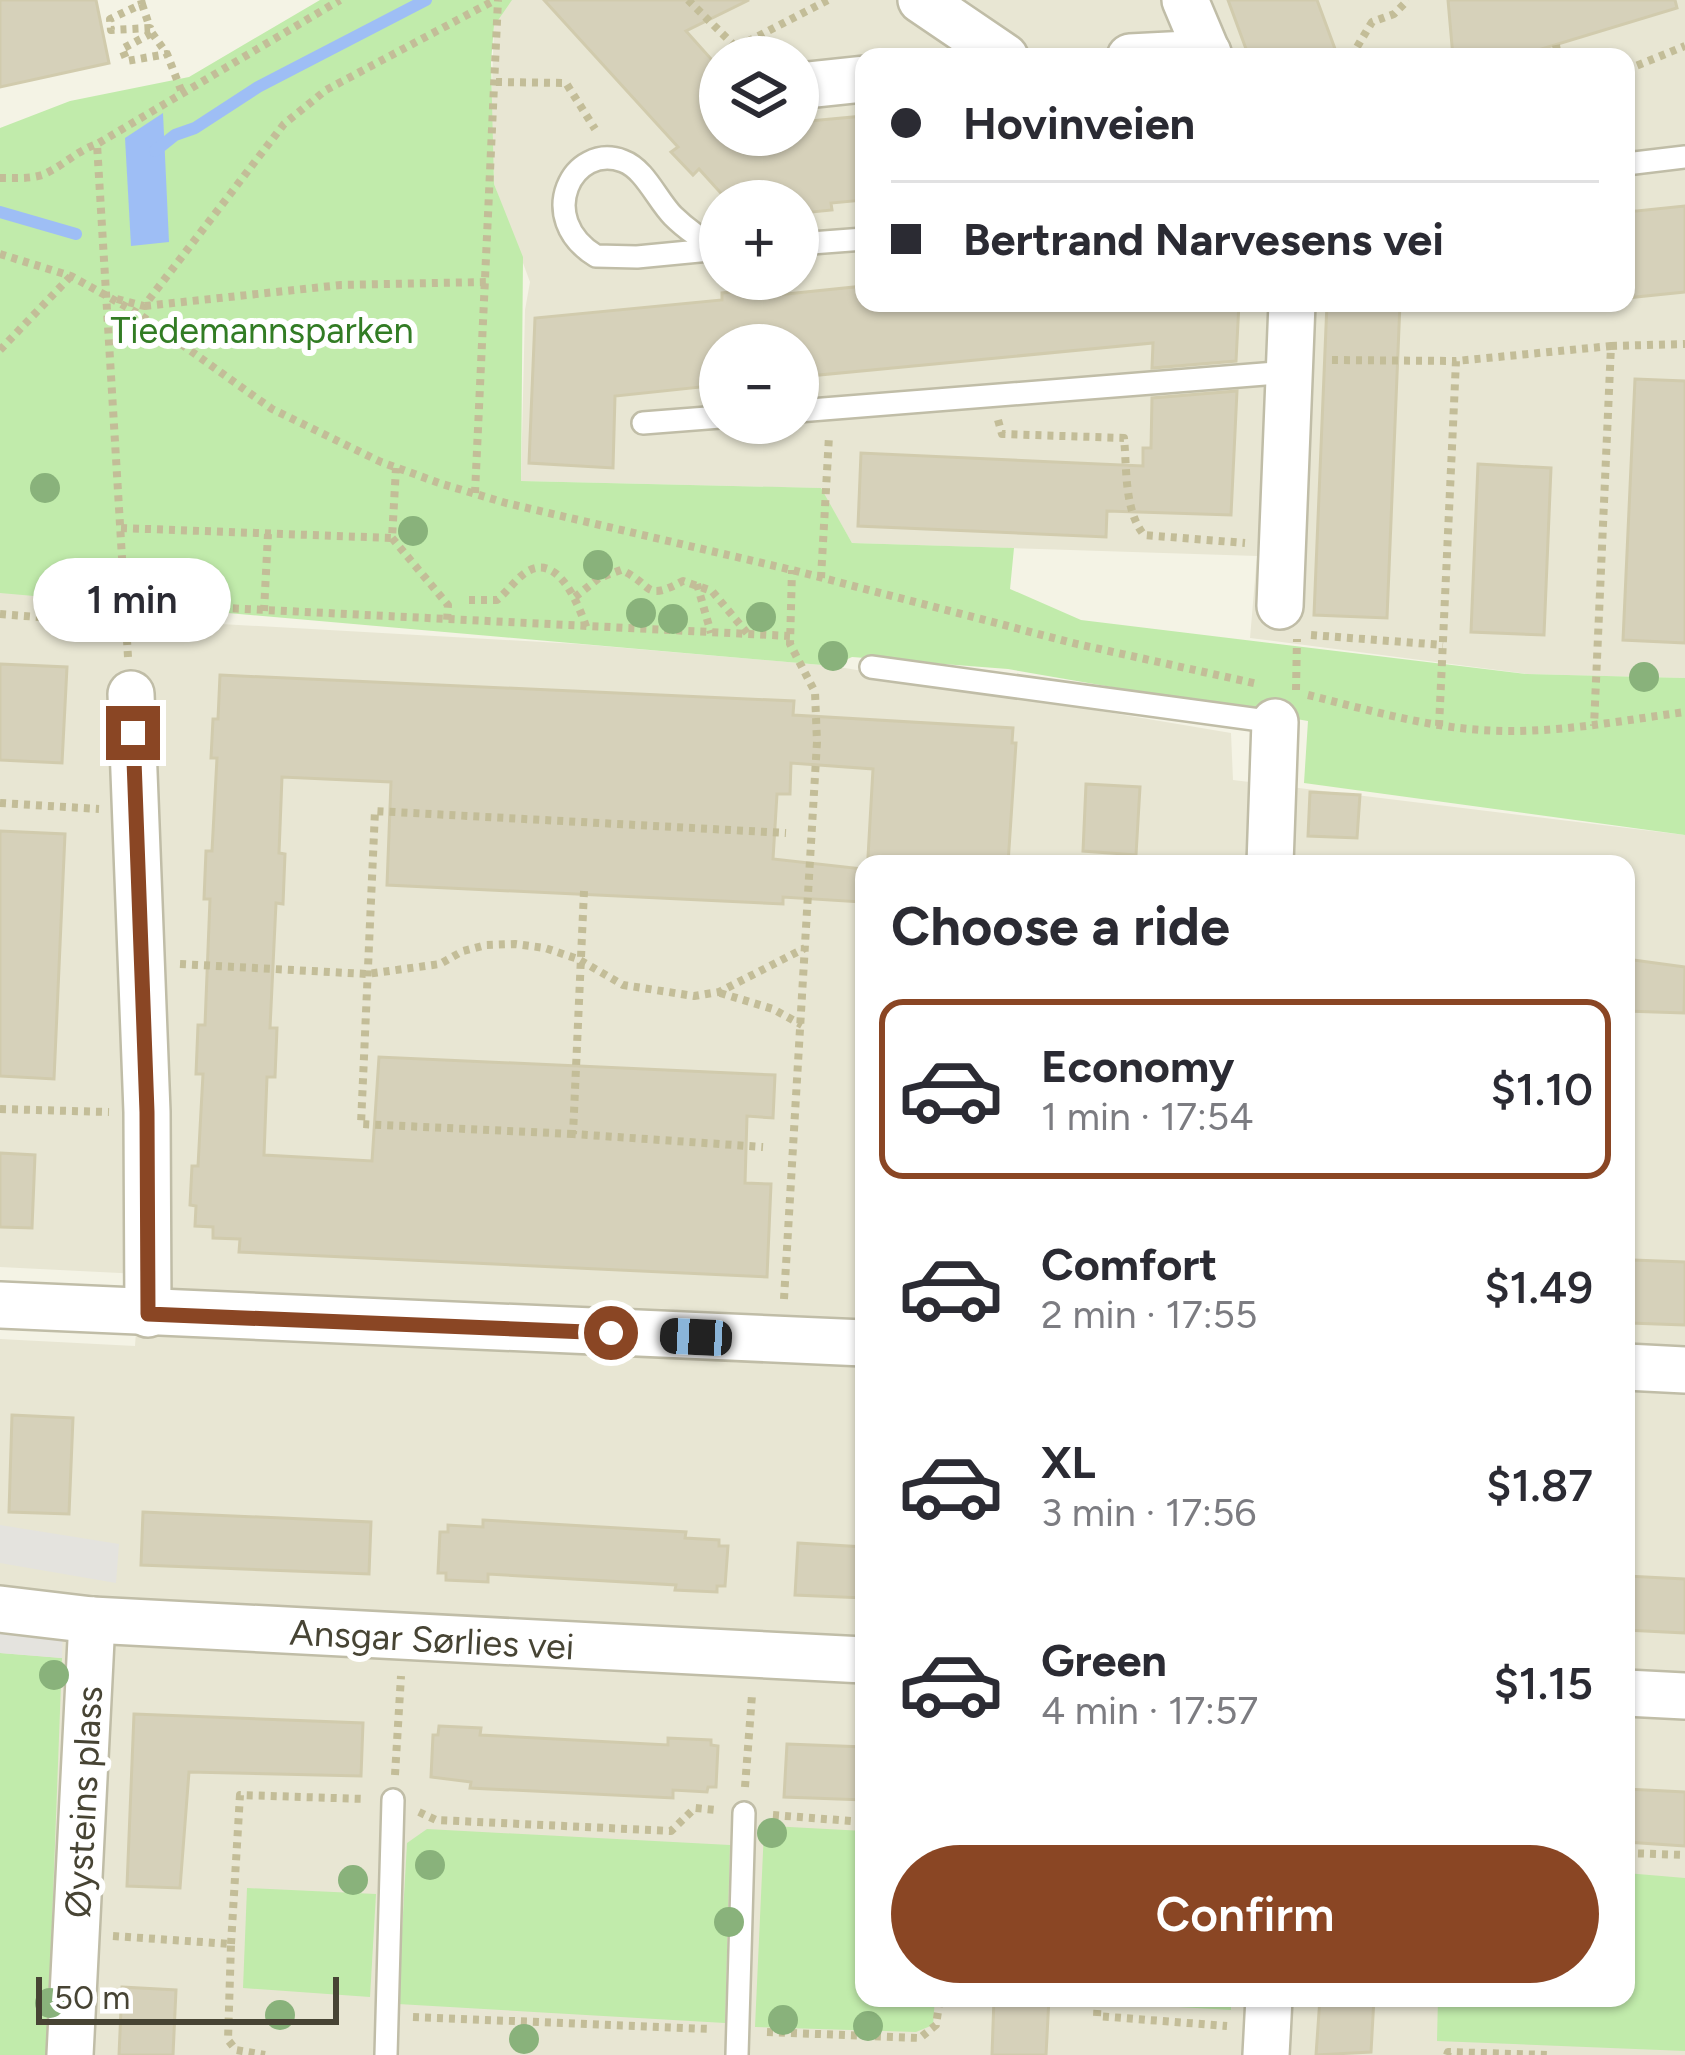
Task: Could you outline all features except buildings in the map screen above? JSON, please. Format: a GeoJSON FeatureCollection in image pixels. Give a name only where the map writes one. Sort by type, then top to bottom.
{"type":"FeatureCollection","features":[{"type":"Feature","properties":{"kind":"street"},"geometry":{"type":"LineString","coordinates":[[921,0],[992,48]]}},
{"type":"Feature","properties":{"kind":"street"},"geometry":{"type":"LineString","coordinates":[[1185,0],[1206,48]]}},
{"type":"Feature","properties":{"kind":"street"},"geometry":{"type":"LineString","coordinates":[[819,84],[855,81]]}},
{"type":"Feature","properties":{"kind":"street"},"geometry":{"type":"LineString","coordinates":[[1288,620],[1282,546],[1292,312]]}},
{"type":"Feature","properties":{"kind":"street"},"geometry":{"type":"LineString","coordinates":[[131,694],[147,1112],[148,1314]]}},
{"type":"Feature","properties":{"kind":"street"},"geometry":{"type":"LineString","coordinates":[[1271,855],[1290,708]]}},
{"type":"Feature","properties":{"kind":"street"},"geometry":{"type":"LineString","coordinates":[[0,1305],[855,1343]]}},
{"type":"Feature","properties":{"kind":"street"},"geometry":{"type":"LineString","coordinates":[[1635,1367],[1685,1370]]}},
{"type":"Feature","properties":{"kind":"street","name":"Ansgar Sørlies vei"},"geometry":{"type":"LineString","coordinates":[[0,1609],[92,1620],[855,1660]]}},
{"type":"Feature","properties":{"kind":"street","name":"Øysteins plass"},"geometry":{"type":"LineString","coordinates":[[70,2055],[92,1620]]}},
{"type":"Feature","properties":{"kind":"street"},"geometry":{"type":"LineString","coordinates":[[1635,1693],[1685,1696]]}},
{"type":"Feature","properties":{"kind":"lane"},"geometry":{"type":"LineString","coordinates":[[1635,163],[1685,157]]}},
{"type":"Feature","properties":{"kind":"lane"},"geometry":{"type":"LineString","coordinates":[[699,235],[673,217],[638,171],[614,159],[583,165],[569,184],[561,209],[566,229],[596,256],[699,252]]}},
{"type":"Feature","properties":{"kind":"lane"},"geometry":{"type":"LineString","coordinates":[[819,242],[855,240]]}},
{"type":"Feature","properties":{"kind":"lane"},"geometry":{"type":"LineString","coordinates":[[819,409],[1290,366]]}},
{"type":"Feature","properties":{"kind":"lane"},"geometry":{"type":"LineString","coordinates":[[643,423],[699,419]]}},
{"type":"Feature","properties":{"kind":"lane"},"geometry":{"type":"LineString","coordinates":[[872,667],[1290,708]]}},
{"type":"Feature","properties":{"kind":"lane"},"geometry":{"type":"LineString","coordinates":[[386,2055],[393,1800]]}},
{"type":"Feature","properties":{"kind":"lane"},"geometry":{"type":"LineString","coordinates":[[737,2055],[744,1813]]}},
{"type":"Feature","properties":{"kind":"path"},"geometry":{"type":"LineString","coordinates":[[0,178],[36,177],[56,168],[74,152],[340,0]]}},
{"type":"Feature","properties":{"kind":"path"},"geometry":{"type":"LineString","coordinates":[[143,306],[284,124],[326,90],[497,0],[475,494]]}},
{"type":"Feature","properties":{"kind":"path"},"geometry":{"type":"LineString","coordinates":[[688,0],[726,36]]}},
{"type":"Feature","properties":{"kind":"path"},"geometry":{"type":"LineString","coordinates":[[758,36],[828,0]]}},
{"type":"Feature","properties":{"kind":"path"},"geometry":{"type":"LineString","coordinates":[[1356,48],[1372,22],[1394,14],[1408,0]]}},
{"type":"Feature","properties":{"kind":"path"},"geometry":{"type":"LineString","coordinates":[[151,31],[112,30],[110,19],[141,2],[181,90]]}},
{"type":"Feature","properties":{"kind":"path"},"geometry":{"type":"LineString","coordinates":[[151,31],[122,49],[127,61],[167,55]]}},
{"type":"Feature","properties":{"kind":"path"},"geometry":{"type":"LineString","coordinates":[[1635,66],[1685,46]]}},
{"type":"Feature","properties":{"kind":"path"},"geometry":{"type":"LineString","coordinates":[[496,82],[566,83],[614,159]]}},
{"type":"Feature","properties":{"kind":"path"},"geometry":{"type":"LineString","coordinates":[[97,143],[131,694]]}},
{"type":"Feature","properties":{"kind":"path"},"geometry":{"type":"LineString","coordinates":[[0,254],[70,276],[106,296],[272,409],[334,442],[475,494],[1077,644],[1290,708],[1484,731],[1594,726],[1685,712]]}},
{"type":"Feature","properties":{"kind":"path"},"geometry":{"type":"LineString","coordinates":[[0,350],[70,276]]}},
{"type":"Feature","properties":{"kind":"path"},"geometry":{"type":"LineString","coordinates":[[106,296],[143,306],[341,285],[486,282]]}},
{"type":"Feature","properties":{"kind":"path"},"geometry":{"type":"LineString","coordinates":[[1290,366],[1456,361],[1685,344]]}},
{"type":"Feature","properties":{"kind":"path"},"geometry":{"type":"LineString","coordinates":[[1594,726],[1611,346]]}},
{"type":"Feature","properties":{"kind":"path"},"geometry":{"type":"LineString","coordinates":[[1439,726],[1456,361]]}},
{"type":"Feature","properties":{"kind":"path"},"geometry":{"type":"LineString","coordinates":[[991,396],[1002,434],[1124,438],[1135,524],[1144,535],[1282,546]]}},
{"type":"Feature","properties":{"kind":"path"},"geometry":{"type":"LineString","coordinates":[[820,578],[830,408]]}},
{"type":"Feature","properties":{"kind":"path"},"geometry":{"type":"LineString","coordinates":[[396,468],[392,538],[448,605],[447,621]]}},
{"type":"Feature","properties":{"kind":"path"},"geometry":{"type":"LineString","coordinates":[[121,528],[392,538]]}},
{"type":"Feature","properties":{"kind":"path"},"geometry":{"type":"LineString","coordinates":[[264,611],[268,533]]}},
{"type":"Feature","properties":{"kind":"path"},"geometry":{"type":"LineString","coordinates":[[469,600],[497,600],[522,575],[542,568],[553,571],[575,597],[587,629]]}},
{"type":"Feature","properties":{"kind":"path"},"geometry":{"type":"LineString","coordinates":[[575,597],[599,578],[621,570],[657,594],[683,580],[712,591],[748,634]]}},
{"type":"Feature","properties":{"kind":"path"},"geometry":{"type":"LineString","coordinates":[[781,1341],[817,712],[815,692],[790,644],[792,570]]}},
{"type":"Feature","properties":{"kind":"path"},"geometry":{"type":"LineString","coordinates":[[697,584],[711,633]]}},
{"type":"Feature","properties":{"kind":"path"},"geometry":{"type":"LineString","coordinates":[[125,603],[790,636]]}},
{"type":"Feature","properties":{"kind":"path"},"geometry":{"type":"LineString","coordinates":[[0,614],[126,624]]}},
{"type":"Feature","properties":{"kind":"path"},"geometry":{"type":"LineString","coordinates":[[1290,708],[1288,620],[1443,645]]}},
{"type":"Feature","properties":{"kind":"path"},"geometry":{"type":"LineString","coordinates":[[0,803],[105,809]]}},
{"type":"Feature","properties":{"kind":"path"},"geometry":{"type":"LineString","coordinates":[[763,1147],[361,1124],[375,811],[786,833]]}},
{"type":"Feature","properties":{"kind":"path"},"geometry":{"type":"LineString","coordinates":[[573,1134],[584,891]]}},
{"type":"Feature","properties":{"kind":"path"},"geometry":{"type":"LineString","coordinates":[[141,961],[367,974],[440,964],[486,945],[545,948],[578,959],[623,985],[694,996],[719,992],[806,948]]}},
{"type":"Feature","properties":{"kind":"path"},"geometry":{"type":"LineString","coordinates":[[719,992],[772,1009],[802,1025]]}},
{"type":"Feature","properties":{"kind":"path"},"geometry":{"type":"LineString","coordinates":[[0,1108],[147,1112]]}},
{"type":"Feature","properties":{"kind":"path"},"geometry":{"type":"LineString","coordinates":[[393,1800],[404,1637]]}},
{"type":"Feature","properties":{"kind":"path"},"geometry":{"type":"LineString","coordinates":[[744,1813],[754,1656]]}},
{"type":"Feature","properties":{"kind":"path"},"geometry":{"type":"LineString","coordinates":[[265,2055],[236,2050],[228,2040],[240,1795],[393,1800],[436,1820],[671,1832],[695,1808],[855,1821]]}},
{"type":"Feature","properties":{"kind":"path"},"geometry":{"type":"LineString","coordinates":[[1635,1853],[1685,1855]]}},
{"type":"Feature","properties":{"kind":"path"},"geometry":{"type":"LineString","coordinates":[[99,1935],[231,1945]]}},
{"type":"Feature","properties":{"kind":"path"},"geometry":{"type":"LineString","coordinates":[[388,2016],[920,2038],[936,2025],[939,2007]]}},
{"type":"Feature","properties":{"kind":"path"},"geometry":{"type":"LineString","coordinates":[[1097,2007],[1097,2016],[1257,2027]]}},
{"type":"Feature","properties":{"kind":"path"},"geometry":{"type":"LineString","coordinates":[[1448,2055],[1548,2055]]}},
{"type":"Feature","properties":{"kind":"shaded area"},"geometry":{"type":"Polygon","coordinates":[[[508,0],[1685,0],[1685,678],[1527,674],[1250,638],[1257,556],[852,543],[820,488],[521,481],[525,310],[530,282],[494,184],[494,26],[508,0]]]}},
{"type":"Feature","properties":{"kind":"shaded area"},"geometry":{"type":"Polygon","coordinates":[[[0,260],[65,289],[150,620],[578,644],[833,666],[1231,733],[1233,780],[1685,835],[1685,2055],[0,2055],[0,1339],[135,1346],[140,1274],[0,1267],[0,260]]]}},
{"type":"Feature","properties":{"kind":"shaded area"},"geometry":{"type":"Polygon","coordinates":[[[0,1525],[119,1544],[116,1583],[0,1563],[0,1525]]]}},
{"type":"Feature","properties":{"kind":"shaded area"},"geometry":{"type":"Polygon","coordinates":[[[0,1617],[63,1627],[62,1658],[0,1653],[0,1617]]]}},
{"type":"Feature","properties":{"kind":"green space","name":"Tiedemannsparken"},"geometry":{"type":"Polygon","coordinates":[[[320,0],[512,0],[494,26],[491,62],[494,184],[523,257],[521,481],[821,488],[852,543],[1014,548],[1010,589],[1081,620],[1527,674],[1685,678],[1685,835],[1304,783],[1308,721],[1008,669],[852,657],[833,666],[0,593],[0,128],[70,101],[189,77],[320,0]]]}},
{"type":"Feature","properties":{"kind":"green space"},"geometry":{"type":"Polygon","coordinates":[[[0,1653],[62,1658],[47,2055],[0,2055],[0,1653]]]}},
{"type":"Feature","properties":{"kind":"green space"},"geometry":{"type":"Polygon","coordinates":[[[771,1826],[855,1831],[855,2007],[934,2007],[933,2025],[916,2032],[755,2027],[764,1830],[771,1826]]]}},
{"type":"Feature","properties":{"kind":"green space"},"geometry":{"type":"Polygon","coordinates":[[[427,1829],[730,1845],[725,2023],[398,2004],[407,1843],[427,1829]]]}},
{"type":"Feature","properties":{"kind":"green space"},"geometry":{"type":"Polygon","coordinates":[[[1635,1874],[1685,1878],[1685,2051],[1437,2041],[1438,2007],[1635,2007],[1635,1874]]]}},
{"type":"Feature","properties":{"kind":"green space"},"geometry":{"type":"Polygon","coordinates":[[[247,1888],[376,1894],[370,1997],[243,1988],[247,1888]]]}},
{"type":"Feature","properties":{"kind":"water"},"geometry":{"type":"Polygon","coordinates":[[[163,113],[169,242],[131,246],[125,138],[163,113]]]}},
{"type":"Feature","properties":{"kind":"waterway"},"geometry":{"type":"LineString","coordinates":[[155,151],[258,87],[426,0]]}},
{"type":"Feature","properties":{"kind":"waterway"},"geometry":{"type":"LineString","coordinates":[[0,212],[76,234]]}},
{"type":"Feature","properties":{"kind":"route"},"geometry":{"type":"LineString","coordinates":[[133,733],[147,1112],[148,1314],[611,1333]]}}]}
